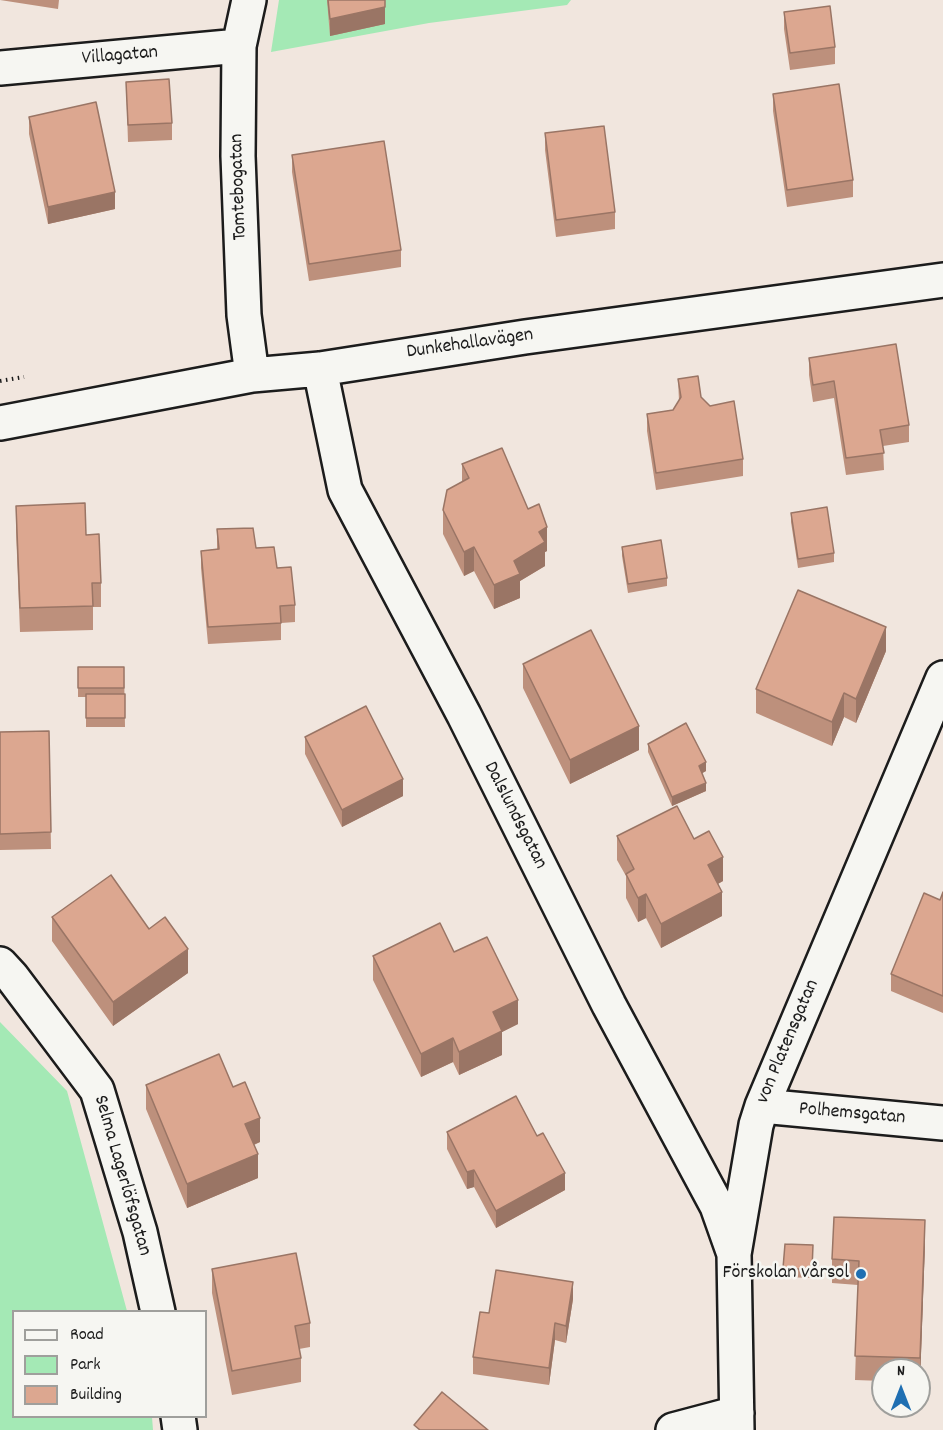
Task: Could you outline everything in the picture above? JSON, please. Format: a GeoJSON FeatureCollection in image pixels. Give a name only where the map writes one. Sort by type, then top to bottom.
{"type":"FeatureCollection","features":[{"type":"Feature","properties":{"kind":"street","name":"Tomtebogatan"},"geometry":{"type":"LineString","coordinates":[[249,0],[239,46],[238,156],[244,315],[252,375]]}},
{"type":"Feature","properties":{"kind":"street","name":"Villagatan"},"geometry":{"type":"LineString","coordinates":[[0,68],[239,46]]}},
{"type":"Feature","properties":{"kind":"street","name":"Dunkehallavägen"},"geometry":{"type":"LineString","coordinates":[[0,423],[252,375],[320,369],[525,337],[943,280]]}},
{"type":"Feature","properties":{"kind":"street","name":"Dalslundsgatan"},"geometry":{"type":"LineString","coordinates":[[320,369],[345,490],[464,715],[609,1005],[717,1206],[734,1254]]}},
{"type":"Feature","properties":{"kind":"street","name":"von Platensgatan"},"geometry":{"type":"LineString","coordinates":[[737,1421],[734,1254],[756,1125],[943,678]]}},
{"type":"Feature","properties":{"kind":"street","name":"Selma Lagerlöfsgatan"},"geometry":{"type":"LineString","coordinates":[[0,964],[97,1090],[140,1232],[158,1310]]}},
{"type":"Feature","properties":{"kind":"street","name":"Polhemsgatan"},"geometry":{"type":"LineString","coordinates":[[762,1106],[943,1123]]}},
{"type":"Feature","properties":{"kind":"street"},"geometry":{"type":"LineString","coordinates":[[673,1430],[737,1421]]}},
{"type":"Feature","properties":{"kind":"green space"},"geometry":{"type":"Polygon","coordinates":[[[279,0],[571,0],[567,5],[429,23],[271,52],[279,0]]]}},
{"type":"Feature","properties":{"kind":"green space"},"geometry":{"type":"Polygon","coordinates":[[[0,1022],[67,1091],[127,1310],[12,1310],[12,1418],[152,1418],[153,1430],[0,1430],[0,1022]]]}},
{"type":"Feature","properties":{"kind":"building"},"geometry":{"type":"Polygon","coordinates":[[[328,0],[385,0],[385,7],[330,19],[328,0]]]}},
{"type":"Feature","properties":{"kind":"building"},"geometry":{"type":"Polygon","coordinates":[[[830,6],[835,47],[790,53],[784,12],[830,6]]]}},
{"type":"Feature","properties":{"kind":"building"},"geometry":{"type":"Polygon","coordinates":[[[169,79],[172,123],[128,125],[126,82],[169,79]]]}},
{"type":"Feature","properties":{"kind":"building"},"geometry":{"type":"Polygon","coordinates":[[[839,84],[853,180],[787,190],[773,94],[839,84]]]}},
{"type":"Feature","properties":{"kind":"building"},"geometry":{"type":"Polygon","coordinates":[[[96,102],[115,192],[48,207],[29,117],[96,102]]]}},
{"type":"Feature","properties":{"kind":"building"},"geometry":{"type":"Polygon","coordinates":[[[604,126],[615,212],[556,220],[545,133],[604,126]]]}},
{"type":"Feature","properties":{"kind":"building"},"geometry":{"type":"Polygon","coordinates":[[[384,141],[401,250],[309,264],[292,155],[384,141]]]}},
{"type":"Feature","properties":{"kind":"building"},"geometry":{"type":"Polygon","coordinates":[[[896,344],[909,425],[880,430],[884,453],[846,458],[834,381],[813,385],[809,358],[896,344]]]}},
{"type":"Feature","properties":{"kind":"building"},"geometry":{"type":"Polygon","coordinates":[[[698,376],[701,397],[710,406],[734,401],[743,459],[656,473],[647,414],[673,410],[681,397],[678,379],[698,376]]]}},
{"type":"Feature","properties":{"kind":"building"},"geometry":{"type":"Polygon","coordinates":[[[502,448],[528,509],[539,504],[547,527],[539,532],[545,542],[514,561],[520,574],[494,585],[474,547],[464,552],[443,510],[447,490],[469,478],[462,464],[502,448]]]}},
{"type":"Feature","properties":{"kind":"building"},"geometry":{"type":"Polygon","coordinates":[[[85,503],[86,535],[99,534],[101,583],[92,583],[93,606],[20,608],[16,506],[85,503]]]}},
{"type":"Feature","properties":{"kind":"building"},"geometry":{"type":"Polygon","coordinates":[[[827,507],[834,553],[798,559],[791,513],[827,507]]]}},
{"type":"Feature","properties":{"kind":"building"},"geometry":{"type":"Polygon","coordinates":[[[253,528],[256,548],[274,547],[277,568],[291,567],[295,605],[280,606],[281,623],[208,627],[201,551],[219,549],[217,529],[253,528]]]}},
{"type":"Feature","properties":{"kind":"building"},"geometry":{"type":"Polygon","coordinates":[[[661,540],[667,578],[628,584],[622,547],[661,540]]]}},
{"type":"Feature","properties":{"kind":"building"},"geometry":{"type":"Polygon","coordinates":[[[798,590],[886,627],[856,699],[844,693],[832,722],[756,689],[798,590]]]}},
{"type":"Feature","properties":{"kind":"building"},"geometry":{"type":"Polygon","coordinates":[[[591,630],[639,726],[570,760],[523,664],[591,630]]]}},
{"type":"Feature","properties":{"kind":"building"},"geometry":{"type":"Polygon","coordinates":[[[78,667],[124,667],[124,688],[78,688],[78,667]]]}},
{"type":"Feature","properties":{"kind":"building"},"geometry":{"type":"Polygon","coordinates":[[[86,694],[125,694],[125,718],[86,718],[86,694]]]}},
{"type":"Feature","properties":{"kind":"building"},"geometry":{"type":"Polygon","coordinates":[[[366,706],[403,779],[342,810],[305,737],[366,706]]]}},
{"type":"Feature","properties":{"kind":"building"},"geometry":{"type":"Polygon","coordinates":[[[686,723],[706,762],[699,766],[706,783],[672,797],[648,744],[686,723]]]}},
{"type":"Feature","properties":{"kind":"building"},"geometry":{"type":"Polygon","coordinates":[[[49,731],[51,832],[0,834],[0,732],[49,731]]]}},
{"type":"Feature","properties":{"kind":"building"},"geometry":{"type":"Polygon","coordinates":[[[677,806],[694,839],[709,831],[723,857],[708,865],[722,892],[661,924],[646,894],[638,898],[626,874],[634,869],[617,836],[677,806]]]}},
{"type":"Feature","properties":{"kind":"building"},"geometry":{"type":"Polygon","coordinates":[[[111,875],[149,929],[165,917],[188,949],[113,1002],[52,917],[111,875]]]}},
{"type":"Feature","properties":{"kind":"building"},"geometry":{"type":"Polygon","coordinates":[[[943,892],[943,996],[891,974],[924,893],[940,900],[943,892]]]}},
{"type":"Feature","properties":{"kind":"building"},"geometry":{"type":"Polygon","coordinates":[[[440,923],[454,952],[487,937],[518,1000],[493,1012],[502,1031],[459,1052],[453,1038],[421,1054],[373,956],[440,923]]]}},
{"type":"Feature","properties":{"kind":"building"},"geometry":{"type":"Polygon","coordinates":[[[219,1054],[233,1087],[245,1082],[260,1118],[245,1124],[258,1154],[187,1184],[146,1085],[219,1054]]]}},
{"type":"Feature","properties":{"kind":"building"},"geometry":{"type":"Polygon","coordinates":[[[516,1096],[537,1136],[543,1133],[565,1173],[496,1211],[474,1170],[467,1172],[447,1132],[516,1096]]]}},
{"type":"Feature","properties":{"kind":"building"},"geometry":{"type":"Polygon","coordinates":[[[834,1217],[925,1220],[920,1358],[855,1356],[859,1261],[832,1259],[834,1217]]]}},
{"type":"Feature","properties":{"kind":"building"},"geometry":{"type":"Polygon","coordinates":[[[785,1244],[813,1245],[812,1270],[783,1268],[785,1244]]]}},
{"type":"Feature","properties":{"kind":"building"},"geometry":{"type":"Polygon","coordinates":[[[296,1253],[310,1323],[295,1326],[301,1358],[232,1371],[212,1269],[296,1253]]]}},
{"type":"Feature","properties":{"kind":"building"},"geometry":{"type":"Polygon","coordinates":[[[496,1270],[573,1282],[566,1326],[555,1323],[549,1368],[473,1357],[480,1312],[489,1313],[496,1270]]]}},
{"type":"Feature","properties":{"kind":"building"},"geometry":{"type":"Polygon","coordinates":[[[442,1392],[488,1430],[420,1430],[414,1425],[442,1392]]]}},
{"type":"Feature","properties":{"kind":"place","name":"Förskolan vårsol"},"geometry":{"type":"Point","coordinates":[861,1274]}}]}
